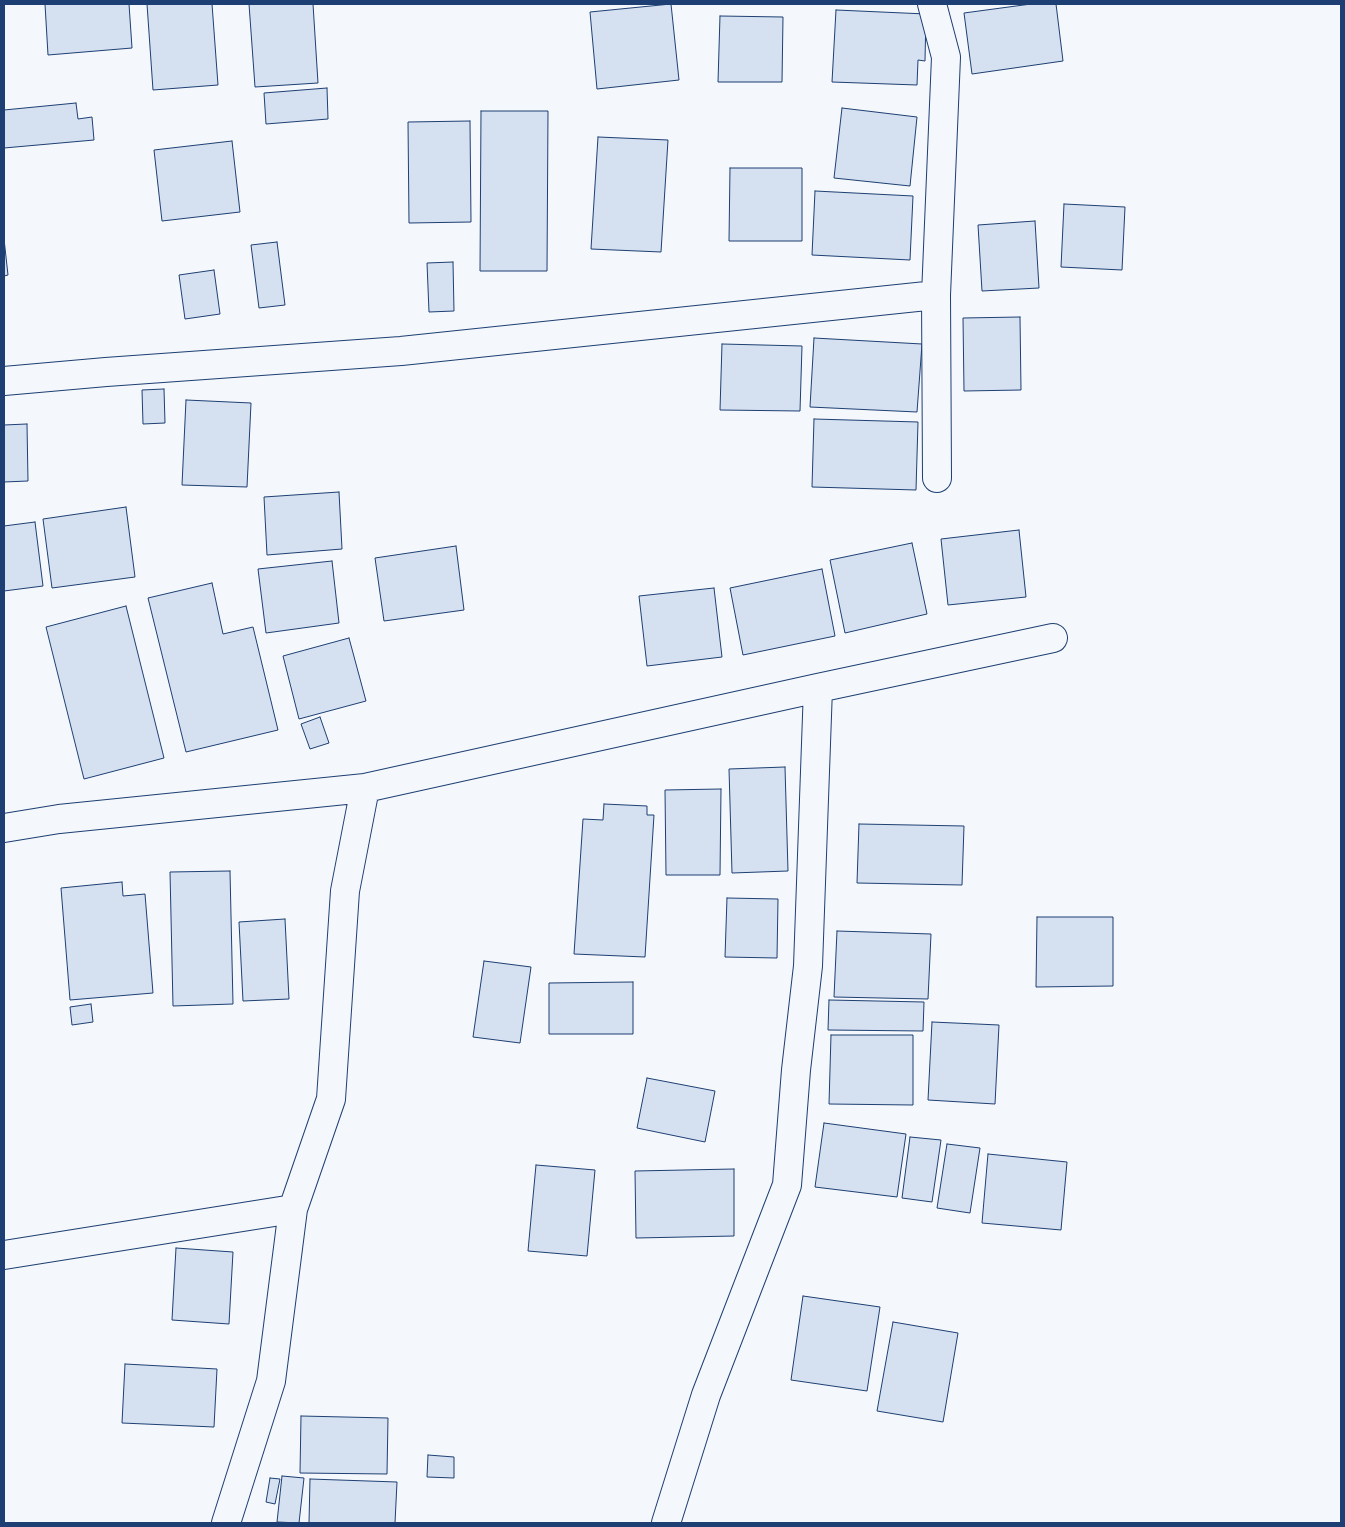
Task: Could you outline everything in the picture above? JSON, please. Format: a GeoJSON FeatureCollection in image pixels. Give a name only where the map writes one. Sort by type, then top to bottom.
{"type":"FeatureCollection","features":[{"type":"Feature","properties":{"kind":"street"},"geometry":{"type":"LineString","coordinates":[[932,4],[946,57],[936,295],[937,478]]}},
{"type":"Feature","properties":{"kind":"street"},"geometry":{"type":"LineString","coordinates":[[4,381],[116,371],[401,351],[936,295]]}},
{"type":"Feature","properties":{"kind":"street"},"geometry":{"type":"LineString","coordinates":[[4,828],[58,819],[364,788],[1052,638]]}},
{"type":"Feature","properties":{"kind":"street"},"geometry":{"type":"LineString","coordinates":[[666,1523],[706,1395],[788,1186],[796,1070],[808,966],[818,688]]}},
{"type":"Feature","properties":{"kind":"street"},"geometry":{"type":"LineString","coordinates":[[226,1523],[271,1381],[293,1209],[331,1099],[345,891],[364,788]]}},
{"type":"Feature","properties":{"kind":"street"},"geometry":{"type":"LineString","coordinates":[[4,1255],[293,1209]]}},
{"type":"Feature","properties":{"kind":"building"},"geometry":{"type":"Polygon","coordinates":[[[45,4],[129,4],[132,48],[48,55],[45,4]]]}},
{"type":"Feature","properties":{"kind":"building"},"geometry":{"type":"Polygon","coordinates":[[[147,4],[212,4],[218,85],[153,90],[147,4]]]}},
{"type":"Feature","properties":{"kind":"building"},"geometry":{"type":"Polygon","coordinates":[[[249,4],[313,4],[318,83],[255,87],[249,4]]]}},
{"type":"Feature","properties":{"kind":"building"},"geometry":{"type":"Polygon","coordinates":[[[671,4],[679,80],[597,89],[590,12],[671,4]]]}},
{"type":"Feature","properties":{"kind":"building"},"geometry":{"type":"Polygon","coordinates":[[[1031,4],[1056,4],[1063,61],[972,74],[964,13],[1031,4]]]}},
{"type":"Feature","properties":{"kind":"building"},"geometry":{"type":"Polygon","coordinates":[[[836,10],[926,14],[925,61],[918,60],[917,85],[832,82],[836,10]]]}},
{"type":"Feature","properties":{"kind":"building"},"geometry":{"type":"Polygon","coordinates":[[[720,16],[783,17],[782,82],[718,82],[720,16]]]}},
{"type":"Feature","properties":{"kind":"building"},"geometry":{"type":"Polygon","coordinates":[[[327,88],[328,119],[266,124],[264,93],[327,88]]]}},
{"type":"Feature","properties":{"kind":"building"},"geometry":{"type":"Polygon","coordinates":[[[76,103],[78,119],[92,117],[94,140],[4,148],[4,110],[76,103]]]}},
{"type":"Feature","properties":{"kind":"building"},"geometry":{"type":"Polygon","coordinates":[[[842,108],[917,117],[910,186],[834,178],[842,108]]]}},
{"type":"Feature","properties":{"kind":"building"},"geometry":{"type":"Polygon","coordinates":[[[481,111],[548,111],[547,271],[480,271],[481,111]]]}},
{"type":"Feature","properties":{"kind":"building"},"geometry":{"type":"Polygon","coordinates":[[[470,121],[471,222],[409,223],[408,122],[470,121]]]}},
{"type":"Feature","properties":{"kind":"building"},"geometry":{"type":"Polygon","coordinates":[[[598,137],[668,140],[661,252],[591,249],[598,137]]]}},
{"type":"Feature","properties":{"kind":"building"},"geometry":{"type":"Polygon","coordinates":[[[232,141],[240,212],[162,221],[154,150],[232,141]]]}},
{"type":"Feature","properties":{"kind":"building"},"geometry":{"type":"Polygon","coordinates":[[[730,168],[802,168],[802,241],[729,241],[730,168]]]}},
{"type":"Feature","properties":{"kind":"building"},"geometry":{"type":"Polygon","coordinates":[[[815,191],[913,196],[910,260],[812,255],[815,191]]]}},
{"type":"Feature","properties":{"kind":"building"},"geometry":{"type":"Polygon","coordinates":[[[1064,204],[1125,207],[1122,270],[1061,267],[1064,204]]]}},
{"type":"Feature","properties":{"kind":"building"},"geometry":{"type":"Polygon","coordinates":[[[1035,221],[1039,288],[982,291],[978,225],[1035,221]]]}},
{"type":"Feature","properties":{"kind":"building"},"geometry":{"type":"Polygon","coordinates":[[[4,239],[8,275],[4,276],[4,239]]]}},
{"type":"Feature","properties":{"kind":"building"},"geometry":{"type":"Polygon","coordinates":[[[277,242],[285,305],[259,308],[251,245],[277,242]]]}},
{"type":"Feature","properties":{"kind":"building"},"geometry":{"type":"Polygon","coordinates":[[[453,262],[454,311],[429,312],[427,263],[453,262]]]}},
{"type":"Feature","properties":{"kind":"building"},"geometry":{"type":"Polygon","coordinates":[[[214,270],[220,314],[185,319],[179,275],[214,270]]]}},
{"type":"Feature","properties":{"kind":"building"},"geometry":{"type":"Polygon","coordinates":[[[1020,317],[1021,390],[964,391],[963,318],[1020,317]]]}},
{"type":"Feature","properties":{"kind":"building"},"geometry":{"type":"Polygon","coordinates":[[[814,338],[922,344],[917,412],[810,407],[814,338]]]}},
{"type":"Feature","properties":{"kind":"building"},"geometry":{"type":"Polygon","coordinates":[[[722,344],[802,346],[800,411],[720,410],[722,344]]]}},
{"type":"Feature","properties":{"kind":"building"},"geometry":{"type":"Polygon","coordinates":[[[164,389],[165,423],[143,424],[142,390],[164,389]]]}},
{"type":"Feature","properties":{"kind":"building"},"geometry":{"type":"Polygon","coordinates":[[[186,400],[251,403],[247,487],[182,485],[186,400]]]}},
{"type":"Feature","properties":{"kind":"building"},"geometry":{"type":"Polygon","coordinates":[[[814,419],[918,422],[916,490],[812,487],[814,419]]]}},
{"type":"Feature","properties":{"kind":"building"},"geometry":{"type":"Polygon","coordinates":[[[27,424],[28,481],[4,482],[4,425],[27,424]]]}},
{"type":"Feature","properties":{"kind":"building"},"geometry":{"type":"Polygon","coordinates":[[[339,492],[342,549],[267,555],[264,497],[339,492]]]}},
{"type":"Feature","properties":{"kind":"building"},"geometry":{"type":"Polygon","coordinates":[[[126,507],[135,577],[52,588],[43,519],[126,507]]]}},
{"type":"Feature","properties":{"kind":"building"},"geometry":{"type":"Polygon","coordinates":[[[35,522],[43,586],[4,591],[4,526],[35,522]]]}},
{"type":"Feature","properties":{"kind":"building"},"geometry":{"type":"Polygon","coordinates":[[[1019,530],[1026,597],[948,605],[941,539],[1019,530]]]}},
{"type":"Feature","properties":{"kind":"building"},"geometry":{"type":"Polygon","coordinates":[[[912,543],[927,614],[845,633],[830,560],[912,543]]]}},
{"type":"Feature","properties":{"kind":"building"},"geometry":{"type":"Polygon","coordinates":[[[456,546],[464,610],[384,621],[375,558],[456,546]]]}},
{"type":"Feature","properties":{"kind":"building"},"geometry":{"type":"Polygon","coordinates":[[[332,561],[339,623],[266,633],[258,569],[332,561]]]}},
{"type":"Feature","properties":{"kind":"building"},"geometry":{"type":"Polygon","coordinates":[[[822,569],[835,636],[743,655],[730,588],[822,569]]]}},
{"type":"Feature","properties":{"kind":"building"},"geometry":{"type":"Polygon","coordinates":[[[212,583],[223,634],[253,627],[278,730],[186,752],[148,598],[212,583]]]}},
{"type":"Feature","properties":{"kind":"building"},"geometry":{"type":"Polygon","coordinates":[[[714,588],[722,657],[647,666],[639,596],[714,588]]]}},
{"type":"Feature","properties":{"kind":"building"},"geometry":{"type":"Polygon","coordinates":[[[126,606],[164,758],[84,779],[46,627],[126,606]]]}},
{"type":"Feature","properties":{"kind":"building"},"geometry":{"type":"Polygon","coordinates":[[[349,638],[366,701],[299,719],[283,656],[349,638]]]}},
{"type":"Feature","properties":{"kind":"building"},"geometry":{"type":"Polygon","coordinates":[[[320,717],[329,743],[310,749],[301,724],[320,717]]]}},
{"type":"Feature","properties":{"kind":"building"},"geometry":{"type":"Polygon","coordinates":[[[785,767],[788,871],[732,873],[729,769],[785,767]]]}},
{"type":"Feature","properties":{"kind":"building"},"geometry":{"type":"Polygon","coordinates":[[[721,789],[720,875],[666,875],[665,790],[721,789]]]}},
{"type":"Feature","properties":{"kind":"building"},"geometry":{"type":"Polygon","coordinates":[[[604,804],[647,806],[647,815],[654,815],[645,957],[574,954],[583,819],[603,820],[604,804]]]}},
{"type":"Feature","properties":{"kind":"building"},"geometry":{"type":"Polygon","coordinates":[[[859,824],[964,826],[962,885],[857,883],[859,824]]]}},
{"type":"Feature","properties":{"kind":"building"},"geometry":{"type":"Polygon","coordinates":[[[230,871],[233,1004],[173,1006],[170,872],[230,871]]]}},
{"type":"Feature","properties":{"kind":"building"},"geometry":{"type":"Polygon","coordinates":[[[122,882],[123,896],[145,894],[153,993],[70,1000],[61,888],[122,882]]]}},
{"type":"Feature","properties":{"kind":"building"},"geometry":{"type":"Polygon","coordinates":[[[727,898],[778,899],[777,958],[725,957],[727,898]]]}},
{"type":"Feature","properties":{"kind":"building"},"geometry":{"type":"Polygon","coordinates":[[[1037,917],[1113,917],[1113,986],[1036,987],[1037,917]]]}},
{"type":"Feature","properties":{"kind":"building"},"geometry":{"type":"Polygon","coordinates":[[[285,919],[289,999],[243,1001],[239,922],[285,919]]]}},
{"type":"Feature","properties":{"kind":"building"},"geometry":{"type":"Polygon","coordinates":[[[837,931],[931,934],[928,999],[834,997],[837,931]]]}},
{"type":"Feature","properties":{"kind":"building"},"geometry":{"type":"Polygon","coordinates":[[[484,961],[531,967],[520,1043],[473,1037],[484,961]]]}},
{"type":"Feature","properties":{"kind":"building"},"geometry":{"type":"Polygon","coordinates":[[[633,982],[633,1034],[549,1034],[549,983],[633,982]]]}},
{"type":"Feature","properties":{"kind":"building"},"geometry":{"type":"Polygon","coordinates":[[[829,1000],[924,1002],[923,1031],[828,1030],[829,1000]]]}},
{"type":"Feature","properties":{"kind":"building"},"geometry":{"type":"Polygon","coordinates":[[[91,1004],[93,1022],[72,1025],[70,1007],[91,1004]]]}},
{"type":"Feature","properties":{"kind":"building"},"geometry":{"type":"Polygon","coordinates":[[[932,1022],[999,1025],[995,1104],[928,1100],[932,1022]]]}},
{"type":"Feature","properties":{"kind":"building"},"geometry":{"type":"Polygon","coordinates":[[[831,1035],[913,1035],[913,1105],[829,1104],[831,1035]]]}},
{"type":"Feature","properties":{"kind":"building"},"geometry":{"type":"Polygon","coordinates":[[[647,1078],[715,1091],[705,1142],[637,1128],[647,1078]]]}},
{"type":"Feature","properties":{"kind":"building"},"geometry":{"type":"Polygon","coordinates":[[[824,1123],[906,1134],[897,1197],[815,1187],[824,1123]]]}},
{"type":"Feature","properties":{"kind":"building"},"geometry":{"type":"Polygon","coordinates":[[[910,1137],[941,1140],[932,1202],[902,1198],[910,1137]]]}},
{"type":"Feature","properties":{"kind":"building"},"geometry":{"type":"Polygon","coordinates":[[[947,1144],[980,1148],[970,1213],[937,1208],[947,1144]]]}},
{"type":"Feature","properties":{"kind":"building"},"geometry":{"type":"Polygon","coordinates":[[[988,1154],[1067,1162],[1061,1230],[982,1223],[988,1154]]]}},
{"type":"Feature","properties":{"kind":"building"},"geometry":{"type":"Polygon","coordinates":[[[536,1165],[595,1170],[587,1256],[528,1251],[536,1165]]]}},
{"type":"Feature","properties":{"kind":"building"},"geometry":{"type":"Polygon","coordinates":[[[734,1169],[734,1236],[636,1238],[635,1171],[734,1169]]]}},
{"type":"Feature","properties":{"kind":"building"},"geometry":{"type":"Polygon","coordinates":[[[176,1248],[233,1252],[229,1324],[172,1320],[176,1248]]]}},
{"type":"Feature","properties":{"kind":"building"},"geometry":{"type":"Polygon","coordinates":[[[803,1296],[880,1307],[867,1391],[791,1380],[803,1296]]]}},
{"type":"Feature","properties":{"kind":"building"},"geometry":{"type":"Polygon","coordinates":[[[893,1322],[958,1333],[943,1422],[877,1411],[893,1322]]]}},
{"type":"Feature","properties":{"kind":"building"},"geometry":{"type":"Polygon","coordinates":[[[125,1364],[217,1369],[214,1427],[122,1423],[125,1364]]]}},
{"type":"Feature","properties":{"kind":"building"},"geometry":{"type":"Polygon","coordinates":[[[301,1416],[388,1418],[387,1474],[300,1473],[301,1416]]]}},
{"type":"Feature","properties":{"kind":"building"},"geometry":{"type":"Polygon","coordinates":[[[428,1455],[454,1457],[454,1478],[427,1477],[428,1455]]]}},
{"type":"Feature","properties":{"kind":"building"},"geometry":{"type":"Polygon","coordinates":[[[282,1476],[304,1478],[299,1523],[277,1522],[282,1476]]]}},
{"type":"Feature","properties":{"kind":"building"},"geometry":{"type":"Polygon","coordinates":[[[270,1478],[280,1479],[275,1504],[266,1502],[270,1478]]]}},
{"type":"Feature","properties":{"kind":"building"},"geometry":{"type":"Polygon","coordinates":[[[310,1479],[397,1482],[395,1523],[309,1523],[310,1479]]]}}]}
